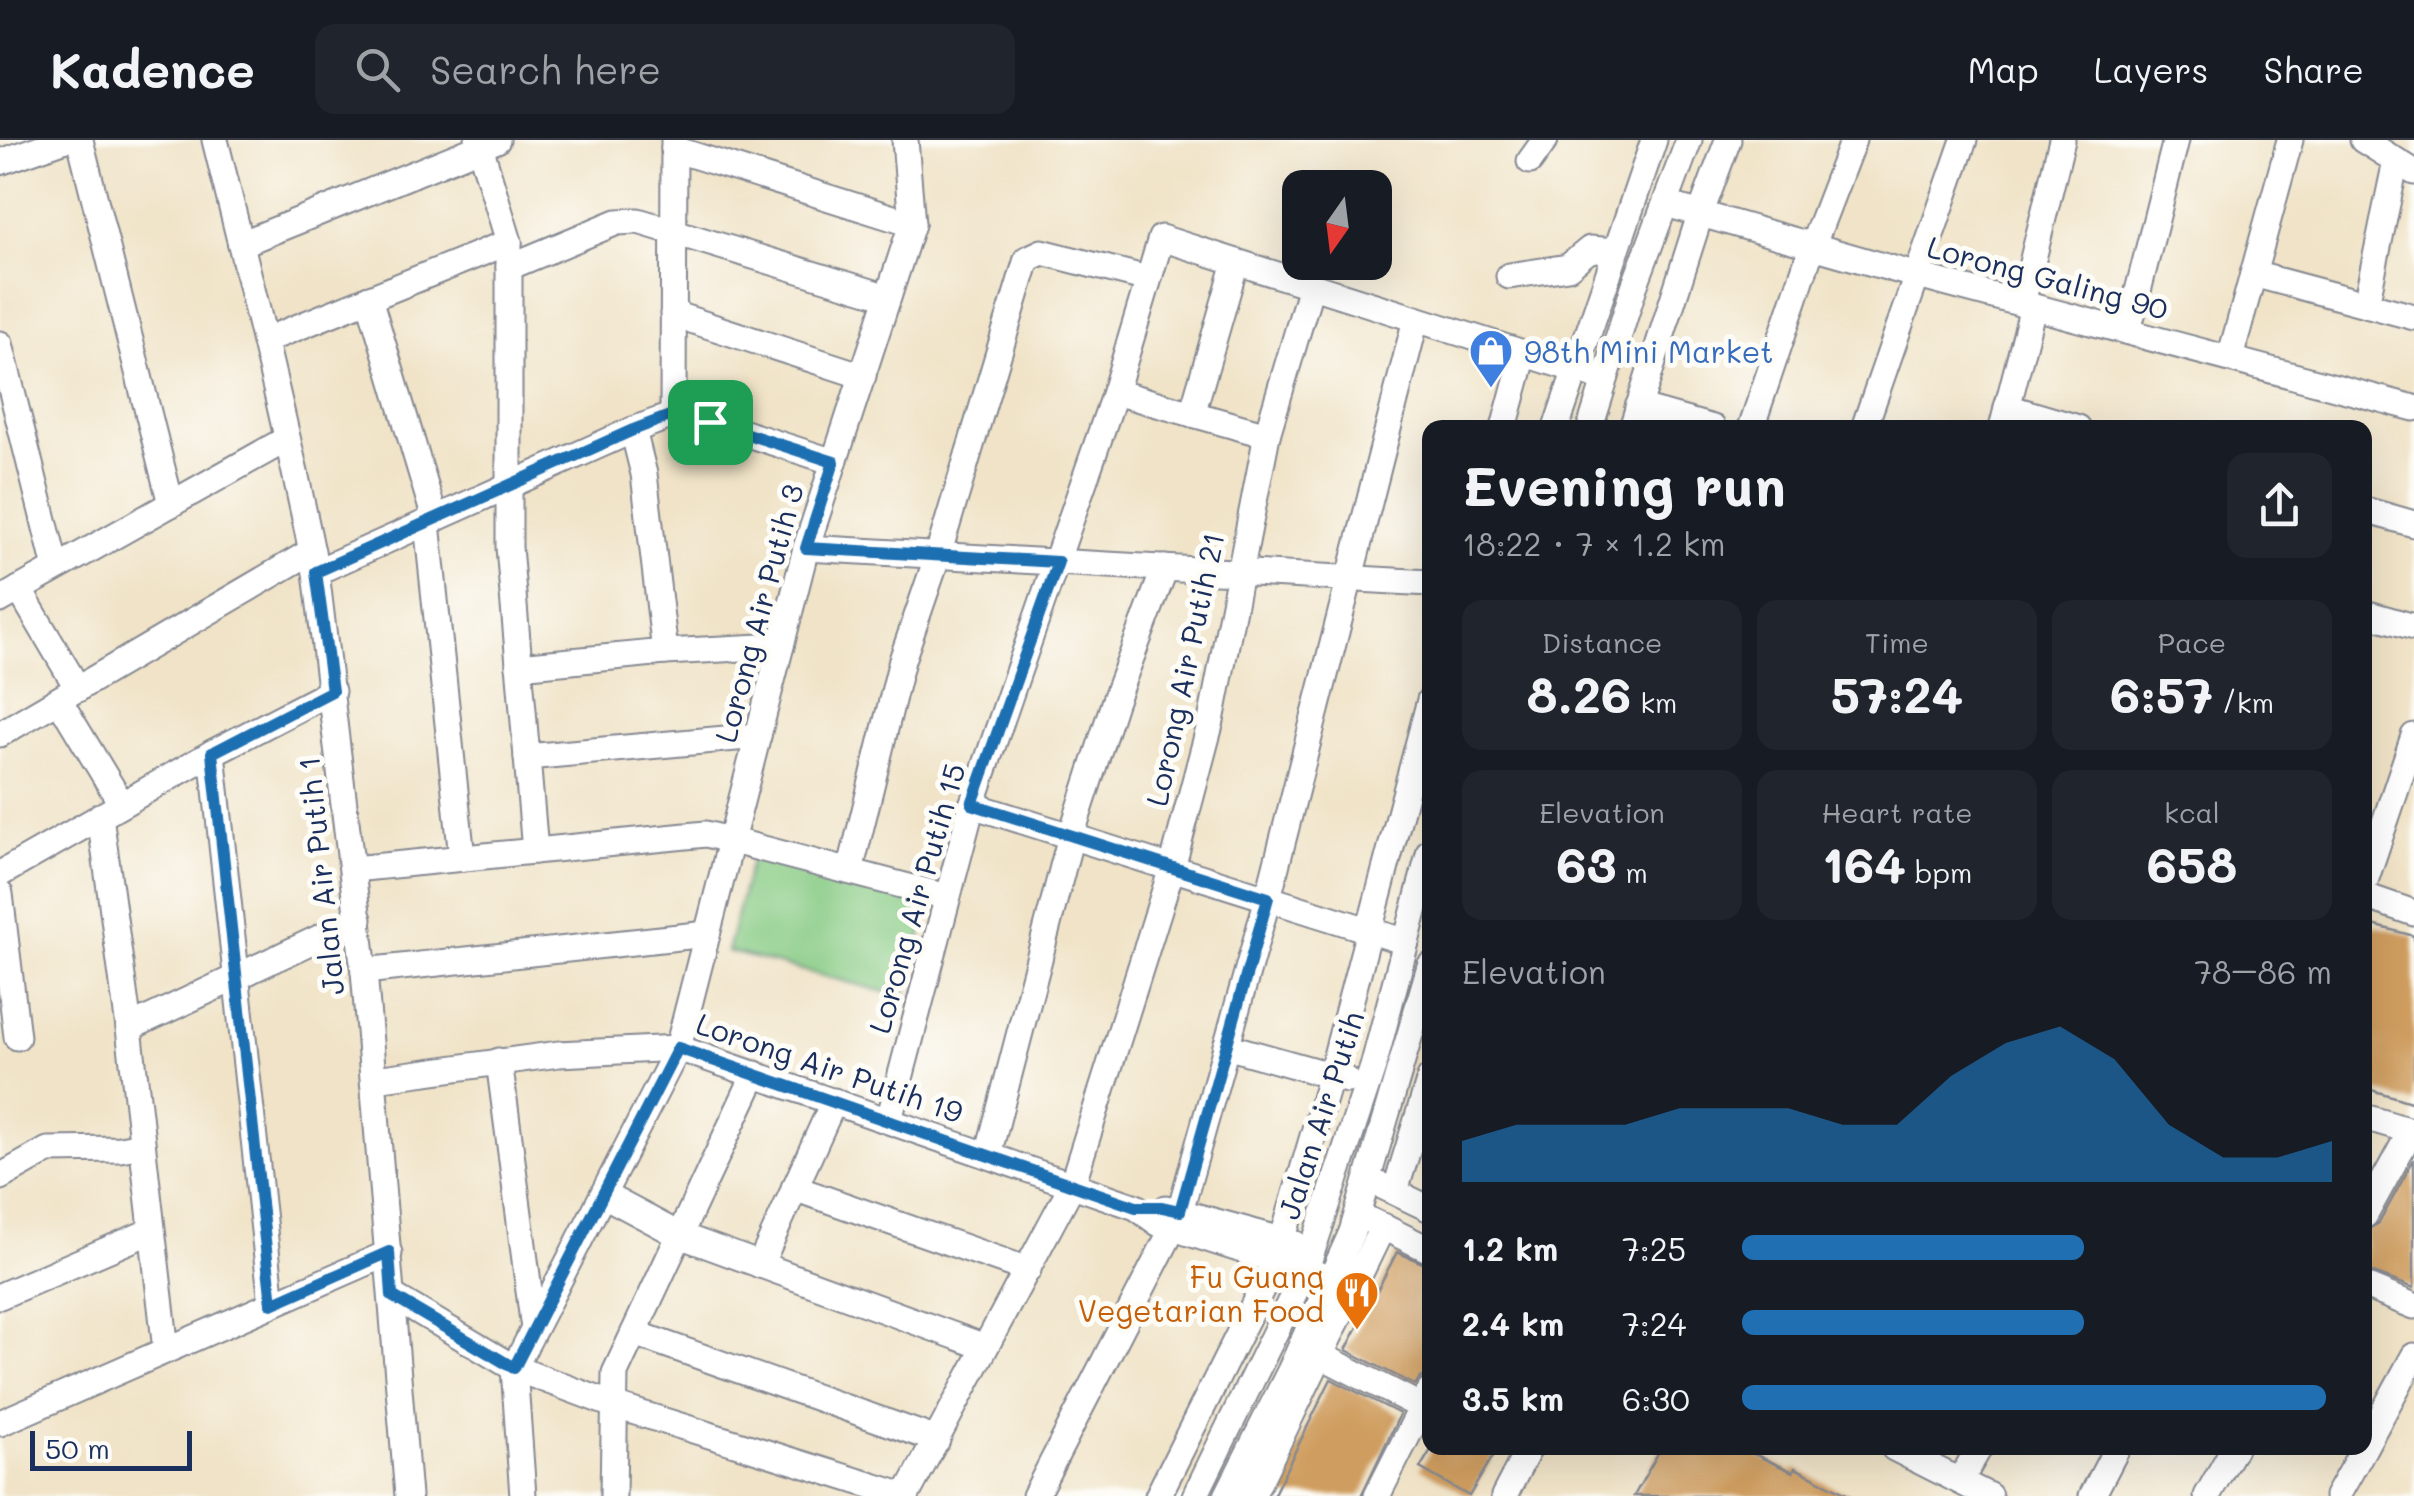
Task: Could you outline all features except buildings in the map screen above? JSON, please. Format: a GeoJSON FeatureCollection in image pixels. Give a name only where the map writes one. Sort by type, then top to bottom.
{"type":"FeatureCollection","features":[{"type":"Feature","properties":{"kind":"street"},"geometry":{"type":"LineString","coordinates":[[0,162],[63,140]]}},
{"type":"Feature","properties":{"kind":"street"},"geometry":{"type":"LineString","coordinates":[[80,140],[171,504]]}},
{"type":"Feature","properties":{"kind":"street","name":"Jalan Air Putih 1"},"geometry":{"type":"LineString","coordinates":[[215,140],[266,340],[314,562],[359,919],[408,1496]]}},
{"type":"Feature","properties":{"kind":"street","name":"Lorong Air Putih 3"},"geometry":{"type":"LineString","coordinates":[[514,1368],[678,1048],[806,548],[912,224],[904,140]]}},
{"type":"Feature","properties":{"kind":"street"},"geometry":{"type":"LineString","coordinates":[[1559,420],[1654,140]]}},
{"type":"Feature","properties":{"kind":"street"},"geometry":{"type":"LineString","coordinates":[[1592,420],[1634,287],[1689,140]]}},
{"type":"Feature","properties":{"kind":"street"},"geometry":{"type":"LineString","coordinates":[[1635,417],[1728,140]]}},
{"type":"Feature","properties":{"kind":"street"},"geometry":{"type":"LineString","coordinates":[[1754,420],[1853,140]]}},
{"type":"Feature","properties":{"kind":"street"},"geometry":{"type":"LineString","coordinates":[[1867,420],[1964,140]]}},
{"type":"Feature","properties":{"kind":"street"},"geometry":{"type":"LineString","coordinates":[[2004,417],[2062,140]]}},
{"type":"Feature","properties":{"kind":"street"},"geometry":{"type":"LineString","coordinates":[[2128,332],[2176,140]]}},
{"type":"Feature","properties":{"kind":"street"},"geometry":{"type":"LineString","coordinates":[[2230,358],[2290,140]]}},
{"type":"Feature","properties":{"kind":"street"},"geometry":{"type":"LineString","coordinates":[[2363,140],[2405,167],[2366,304]]}},
{"type":"Feature","properties":{"kind":"street"},"geometry":{"type":"LineString","coordinates":[[241,244],[485,142],[509,254],[509,547],[534,851]]}},
{"type":"Feature","properties":{"kind":"street"},"geometry":{"type":"LineString","coordinates":[[672,415],[674,144],[912,224]]}},
{"type":"Feature","properties":{"kind":"street","name":"Lorong Galing 90"},"geometry":{"type":"LineString","coordinates":[[1666,204],[1918,276],[2414,408]]}},
{"type":"Feature","properties":{"kind":"street"},"geometry":{"type":"LineString","coordinates":[[266,340],[369,298],[617,222],[638,221],[888,297]]}},
{"type":"Feature","properties":{"kind":"street","name":"Lorong Air Putih 15"},"geometry":{"type":"LineString","coordinates":[[888,1120],[972,804],[1058,562],[1161,238],[1236,262]]}},
{"type":"Feature","properties":{"kind":"street"},"geometry":{"type":"LineString","coordinates":[[1510,276],[1568,267],[1590,249],[1614,251]]}},
{"type":"Feature","properties":{"kind":"street"},"geometry":{"type":"LineString","coordinates":[[850,871],[902,660],[938,555],[1027,259],[1042,252],[1148,279]]}},
{"type":"Feature","properties":{"kind":"street"},"geometry":{"type":"LineString","coordinates":[[1192,414],[1236,262],[1605,379]]}},
{"type":"Feature","properties":{"kind":"street"},"geometry":{"type":"LineString","coordinates":[[2253,274],[2414,317]]}},
{"type":"Feature","properties":{"kind":"street","name":"Lorong Air Putih 21"},"geometry":{"type":"LineString","coordinates":[[905,1496],[1072,1184],[1172,868],[1211,720],[1267,435],[1311,286]]}},
{"type":"Feature","properties":{"kind":"street"},"geometry":{"type":"LineString","coordinates":[[369,298],[431,521],[462,858]]}},
{"type":"Feature","properties":{"kind":"street"},"geometry":{"type":"LineString","coordinates":[[673,314],[863,376]]}},
{"type":"Feature","properties":{"kind":"street"},"geometry":{"type":"LineString","coordinates":[[1035,1496],[1176,1220],[1268,898],[1416,320]]}},
{"type":"Feature","properties":{"kind":"street"},"geometry":{"type":"LineString","coordinates":[[0,344],[56,568]]}},
{"type":"Feature","properties":{"kind":"street"},"geometry":{"type":"LineString","coordinates":[[1506,420],[1524,354]]}},
{"type":"Feature","properties":{"kind":"street"},"geometry":{"type":"LineString","coordinates":[[1114,392],[1267,435]]}},
{"type":"Feature","properties":{"kind":"street"},"geometry":{"type":"LineString","coordinates":[[0,734],[314,562],[431,521],[672,415],[710,422],[834,462]]}},
{"type":"Feature","properties":{"kind":"street"},"geometry":{"type":"LineString","coordinates":[[633,430],[644,474],[665,652]]}},
{"type":"Feature","properties":{"kind":"street"},"geometry":{"type":"LineString","coordinates":[[166,1350],[129,1028],[110,809],[69,694],[10,594],[288,439]]}},
{"type":"Feature","properties":{"kind":"street"},"geometry":{"type":"LineString","coordinates":[[2372,512],[2414,524]]}},
{"type":"Feature","properties":{"kind":"street"},"geometry":{"type":"LineString","coordinates":[[806,548],[1422,582]]}},
{"type":"Feature","properties":{"kind":"street"},"geometry":{"type":"LineString","coordinates":[[988,1155],[1071,836],[1115,700],[1165,568]]}},
{"type":"Feature","properties":{"kind":"street"},"geometry":{"type":"LineString","coordinates":[[2372,616],[2414,627]]}},
{"type":"Feature","properties":{"kind":"street"},"geometry":{"type":"LineString","coordinates":[[519,666],[781,646]]}},
{"type":"Feature","properties":{"kind":"street"},"geometry":{"type":"LineString","coordinates":[[0,874],[110,809],[332,691]]}},
{"type":"Feature","properties":{"kind":"street"},"geometry":{"type":"LineString","coordinates":[[526,757],[758,736]]}},
{"type":"Feature","properties":{"kind":"street"},"geometry":{"type":"LineString","coordinates":[[2372,860],[2414,736]]}},
{"type":"Feature","properties":{"kind":"street"},"geometry":{"type":"LineString","coordinates":[[212,753],[272,1304]]}},
{"type":"Feature","properties":{"kind":"street"},"geometry":{"type":"LineString","coordinates":[[1158,1496],[1279,1250],[1331,1075],[1368,930],[1422,757]]}},
{"type":"Feature","properties":{"kind":"street"},"geometry":{"type":"LineString","coordinates":[[972,804],[1406,942]]}},
{"type":"Feature","properties":{"kind":"street"},"geometry":{"type":"LineString","coordinates":[[353,869],[706,834],[947,896]]}},
{"type":"Feature","properties":{"kind":"street","name":"Jalan Air Putih"},"geometry":{"type":"LineString","coordinates":[[1196,1496],[1309,1259],[1366,1085],[1422,882]]}},
{"type":"Feature","properties":{"kind":"street"},"geometry":{"type":"LineString","coordinates":[[0,894],[17,1036]]}},
{"type":"Feature","properties":{"kind":"street"},"geometry":{"type":"LineString","coordinates":[[2372,898],[2414,912]]}},
{"type":"Feature","properties":{"kind":"street"},"geometry":{"type":"LineString","coordinates":[[129,1028],[359,919]]}},
{"type":"Feature","properties":{"kind":"street"},"geometry":{"type":"LineString","coordinates":[[364,971],[707,934]]}},
{"type":"Feature","properties":{"kind":"street","name":"Jalan Air Putih"},"geometry":{"type":"LineString","coordinates":[[1226,1496],[1312,1350],[1336,1268],[1358,1215],[1422,1002]]}},
{"type":"Feature","properties":{"kind":"street"},"geometry":{"type":"LineString","coordinates":[[1226,1046],[1366,1085]]}},
{"type":"Feature","properties":{"kind":"street","name":"Lorong Air Putih 19"},"geometry":{"type":"LineString","coordinates":[[375,1079],[499,1061],[678,1048],[1136,1207],[1162,1207],[1176,1220],[1336,1268]]}},
{"type":"Feature","properties":{"kind":"street"},"geometry":{"type":"LineString","coordinates":[[499,1061],[534,1330]]}},
{"type":"Feature","properties":{"kind":"street"},"geometry":{"type":"LineString","coordinates":[[614,1496],[614,1373],[754,1074]]}},
{"type":"Feature","properties":{"kind":"street"},"geometry":{"type":"LineString","coordinates":[[760,1264],[834,1101]]}},
{"type":"Feature","properties":{"kind":"street"},"geometry":{"type":"LineString","coordinates":[[1395,1191],[1422,1104]]}},
{"type":"Feature","properties":{"kind":"street"},"geometry":{"type":"LineString","coordinates":[[2372,1119],[2413,1131],[2372,1203]]}},
{"type":"Feature","properties":{"kind":"street"},"geometry":{"type":"LineString","coordinates":[[0,1177],[48,1150],[120,1150],[142,1144]]}},
{"type":"Feature","properties":{"kind":"street"},"geometry":{"type":"LineString","coordinates":[[1369,1180],[1422,1205]]}},
{"type":"Feature","properties":{"kind":"street"},"geometry":{"type":"LineString","coordinates":[[794,1188],[1028,1270]]}},
{"type":"Feature","properties":{"kind":"street"},"geometry":{"type":"LineString","coordinates":[[604,1195],[679,1235],[985,1347]]}},
{"type":"Feature","properties":{"kind":"street"},"geometry":{"type":"LineString","coordinates":[[1358,1215],[1422,1246]]}},
{"type":"Feature","properties":{"kind":"street"},"geometry":{"type":"LineString","coordinates":[[1252,1496],[1312,1350],[1382,1226]]}},
{"type":"Feature","properties":{"kind":"street"},"geometry":{"type":"LineString","coordinates":[[0,1296],[152,1231]]}},
{"type":"Feature","properties":{"kind":"street"},"geometry":{"type":"LineString","coordinates":[[0,1423],[389,1252]]}},
{"type":"Feature","properties":{"kind":"street"},"geometry":{"type":"LineString","coordinates":[[2372,1289],[2414,1306]]}},
{"type":"Feature","properties":{"kind":"street"},"geometry":{"type":"LineString","coordinates":[[392,1296],[514,1368],[613,1405],[905,1496]]}},
{"type":"Feature","properties":{"kind":"street"},"geometry":{"type":"LineString","coordinates":[[634,1333],[938,1440]]}},
{"type":"Feature","properties":{"kind":"street"},"geometry":{"type":"LineString","coordinates":[[1312,1350],[1422,1397]]}},
{"type":"Feature","properties":{"kind":"street"},"geometry":{"type":"LineString","coordinates":[[2372,1432],[2414,1356]]}},
{"type":"Feature","properties":{"kind":"street"},"geometry":{"type":"LineString","coordinates":[[514,1368],[524,1496]]}},
{"type":"Feature","properties":{"kind":"street"},"geometry":{"type":"LineString","coordinates":[[1378,1496],[1422,1407]]}},
{"type":"Feature","properties":{"kind":"street"},"geometry":{"type":"LineString","coordinates":[[1504,1496],[1525,1455]]}},
{"type":"Feature","properties":{"kind":"street"},"geometry":{"type":"LineString","coordinates":[[1908,1455],[1989,1496]]}},
{"type":"Feature","properties":{"kind":"street"},"geometry":{"type":"LineString","coordinates":[[1960,1481],[1975,1455]]}},
{"type":"Feature","properties":{"kind":"street"},"geometry":{"type":"LineString","coordinates":[[2092,1496],[2113,1455]]}},
{"type":"Feature","properties":{"kind":"street"},"geometry":{"type":"LineString","coordinates":[[2207,1496],[2230,1455]]}},
{"type":"Feature","properties":{"kind":"street"},"geometry":{"type":"LineString","coordinates":[[2338,1496],[2359,1455]]}},
{"type":"Feature","properties":{"kind":"green space"},"geometry":{"type":"Polygon","coordinates":[[[753,853],[931,899],[905,997],[727,951],[753,853]]]}},
{"type":"Feature","properties":{"kind":"place","name":"98th Mini Market"},"geometry":{"type":"Point","coordinates":[1491,389]}},
{"type":"Feature","properties":{"kind":"place","name":"Fu Guang Vegetarian Food"},"geometry":{"type":"Point","coordinates":[1357,1331]}},
{"type":"Feature","properties":{"kind":"route"},"geometry":{"type":"LineString","coordinates":[[672,415],[710,422],[834,462],[806,548],[1058,562],[972,804],[1268,898],[1180,1211],[1136,1207],[678,1048],[514,1368],[392,1296],[389,1252],[272,1304],[212,753],[332,691],[316,572],[672,415]]}}]}
